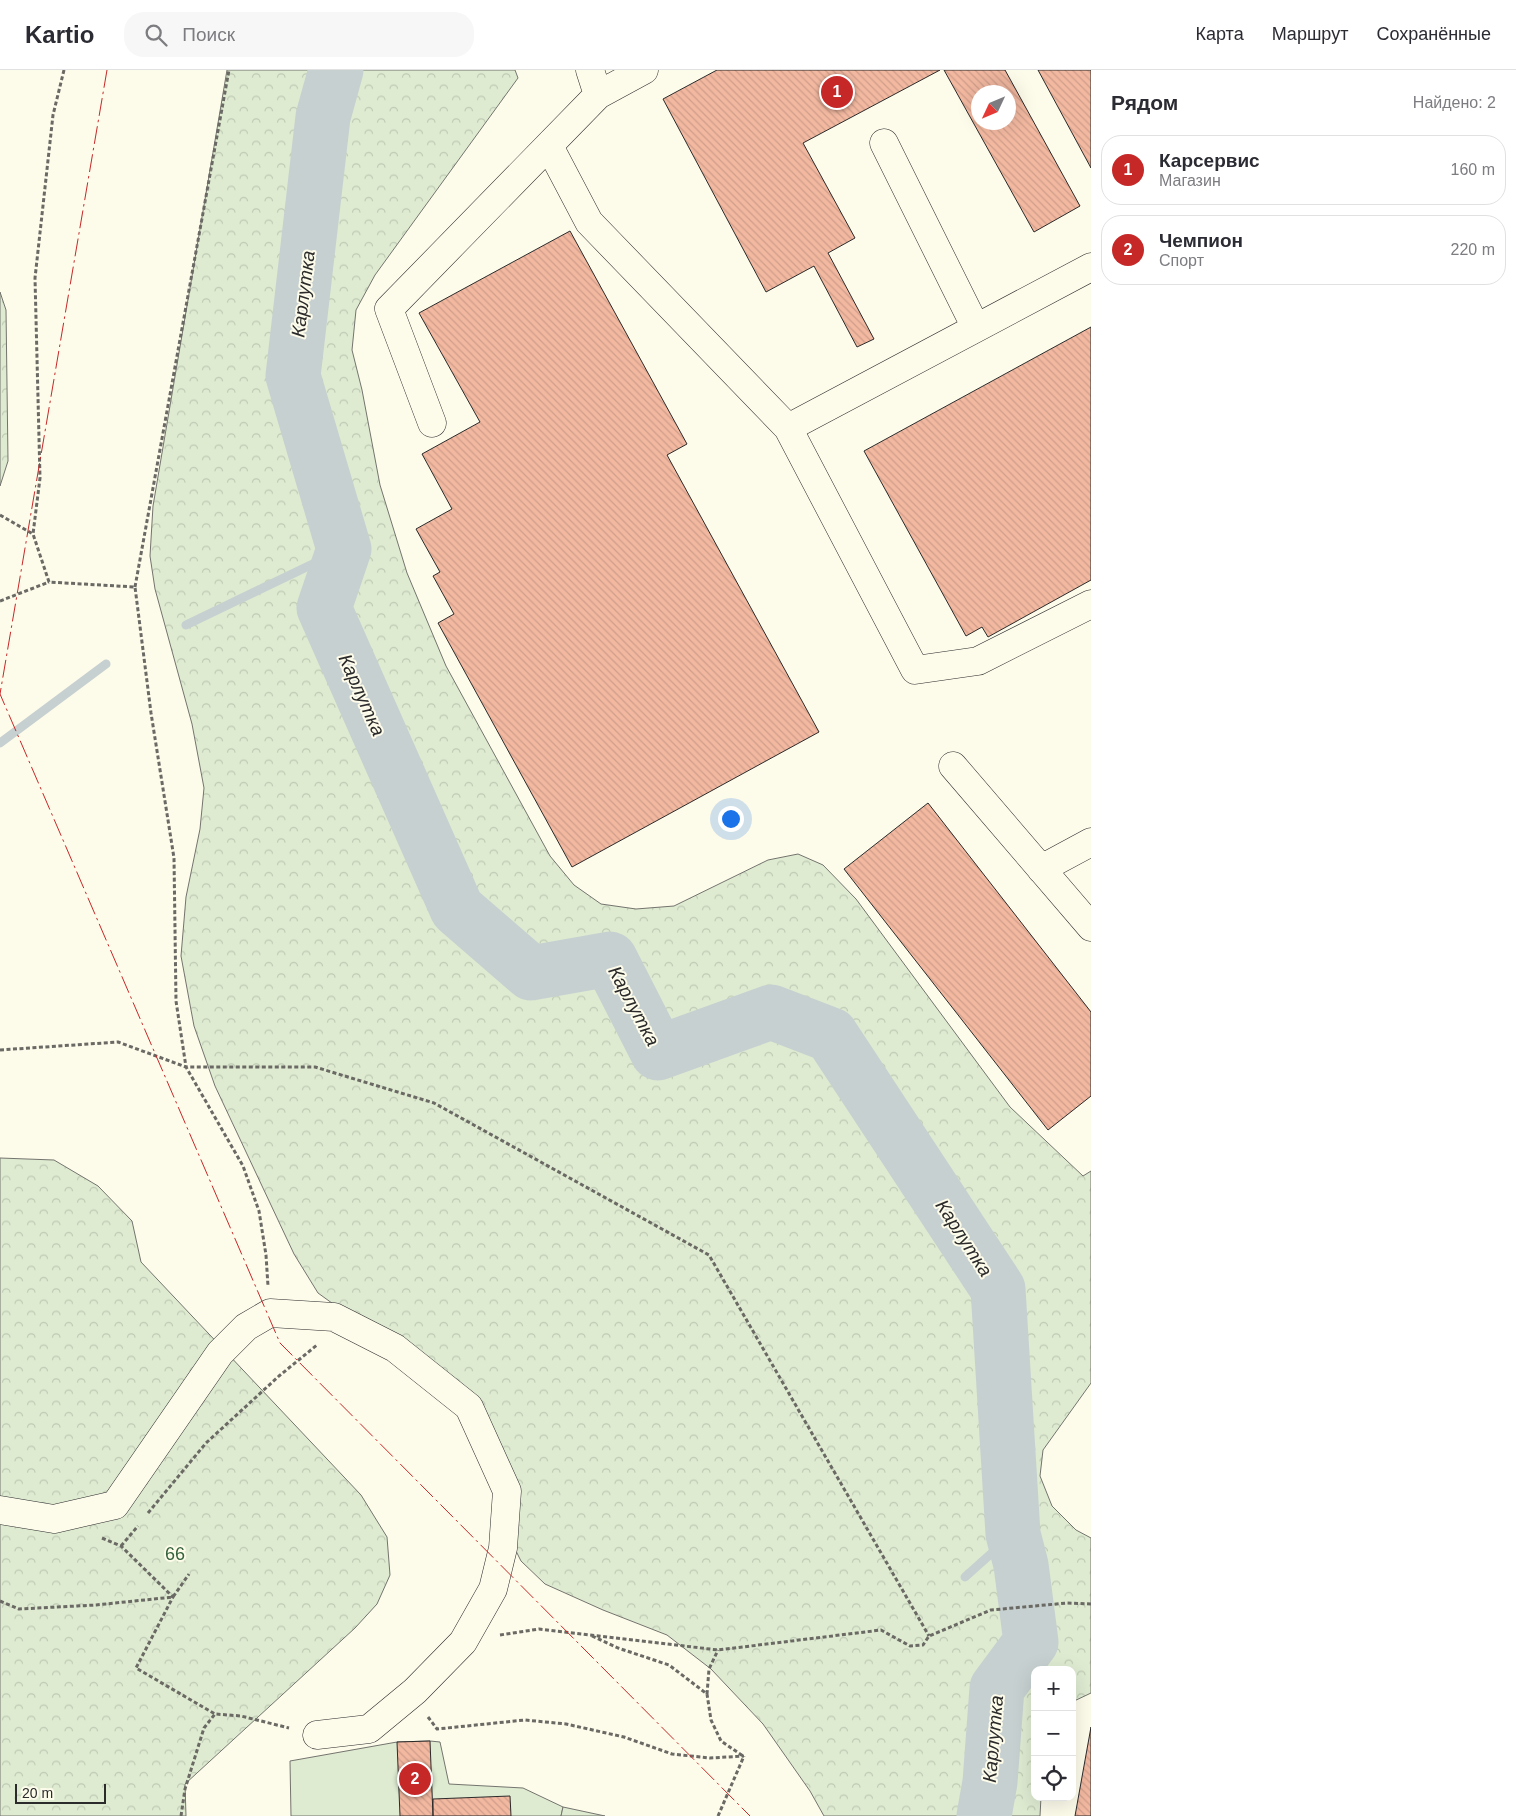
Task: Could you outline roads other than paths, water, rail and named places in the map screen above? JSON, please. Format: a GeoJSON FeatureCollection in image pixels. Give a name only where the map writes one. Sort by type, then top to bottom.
{"type":"FeatureCollection","features":[{"type":"Feature","properties":{"kind":"lane"},"geometry":{"type":"LineString","coordinates":[[432,422],[390,309],[549,146],[594,83],[644,70]]}},
{"type":"Feature","properties":{"kind":"lane"},"geometry":{"type":"LineString","coordinates":[[884,143],[976,328]]}},
{"type":"Feature","properties":{"kind":"lane"},"geometry":{"type":"LineString","coordinates":[[549,146],[589,222],[788,428],[915,670],[978,661],[1091,604]]}},
{"type":"Feature","properties":{"kind":"lane"},"geometry":{"type":"LineString","coordinates":[[788,428],[1091,267]]}},
{"type":"Feature","properties":{"kind":"lane"},"geometry":{"type":"LineString","coordinates":[[952,766],[1091,927]]}},
{"type":"Feature","properties":{"kind":"lane"},"geometry":{"type":"LineString","coordinates":[[1041,869],[1091,842]]}},
{"type":"Feature","properties":{"kind":"lane"},"geometry":{"type":"LineString","coordinates":[[0,1510],[54,1519],[115,1505],[220,1353],[246,1327],[270,1313],[334,1318],[395,1348],[469,1407],[507,1491],[503,1548],[493,1589],[463,1642],[411,1694],[369,1729],[317,1735]]}},
{"type":"Feature","properties":{"kind":"waterway","name":"Карлутка"},"geometry":{"type":"LineString","coordinates":[[336,70],[323,117],[293,376],[344,549],[324,608],[457,909],[531,973],[610,959],[658,1053],[771,1012],[831,1035],[998,1289],[1013,1534],[1021,1565],[1031,1642],[997,1688],[990,1782],[984,1816]]}},
{"type":"Feature","properties":{"kind":"waterway"},"geometry":{"type":"LineString","coordinates":[[186,625],[344,549]]}},
{"type":"Feature","properties":{"kind":"waterway"},"geometry":{"type":"LineString","coordinates":[[0,743],[106,664]]}},
{"type":"Feature","properties":{"kind":"waterway"},"geometry":{"type":"LineString","coordinates":[[965,1577],[1013,1534]]}},
{"type":"Feature","properties":{"kind":"place","name":"Карсервис"},"geometry":{"type":"Point","coordinates":[837,92]}},
{"type":"Feature","properties":{"kind":"place","name":"Чемпион"},"geometry":{"type":"Point","coordinates":[415,1779]}},
{"type":"Feature","properties":{"kind":"park label","name":"66"},"geometry":{"type":"Point","coordinates":[175,1554]}}]}
